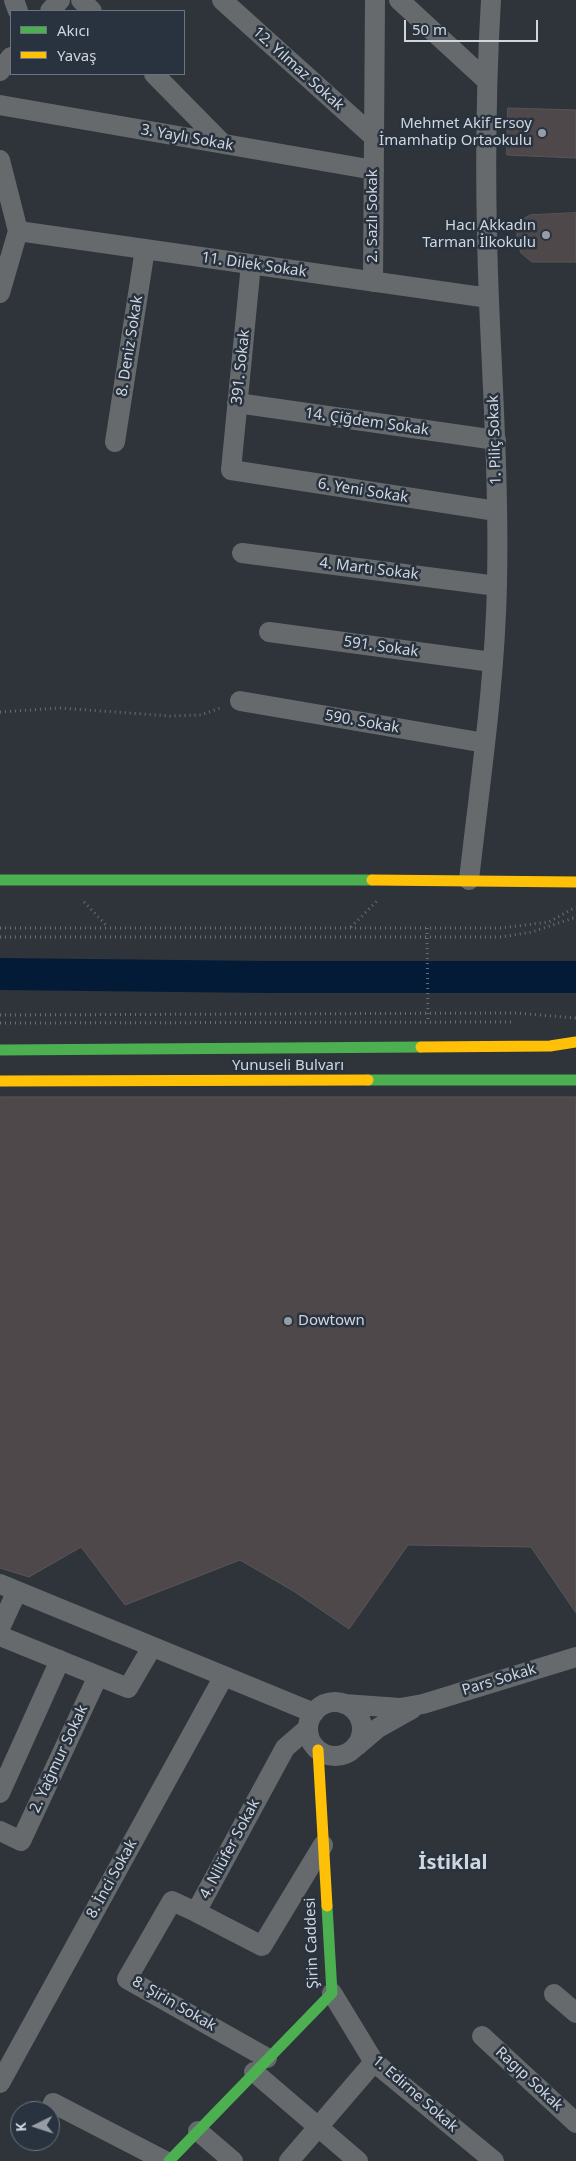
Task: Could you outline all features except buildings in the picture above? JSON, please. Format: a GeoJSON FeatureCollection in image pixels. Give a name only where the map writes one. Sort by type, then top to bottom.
{"type":"FeatureCollection","features":[{"type":"Feature","properties":{"kind":"main road"},"geometry":{"type":"LineString","coordinates":[[0,880],[520,880],[576,882]]}},
{"type":"Feature","properties":{"kind":"main road"},"geometry":{"type":"LineString","coordinates":[[550,1046],[576,1042]]}},
{"type":"Feature","properties":{"kind":"main road"},"geometry":{"type":"LineString","coordinates":[[550,1046],[576,1053]]}},
{"type":"Feature","properties":{"kind":"main road","name":"Yunuseli Bulvarı"},"geometry":{"type":"LineString","coordinates":[[0,1050],[550,1046]]}},
{"type":"Feature","properties":{"kind":"main road","name":"Yunuseli Bulvarı"},"geometry":{"type":"LineString","coordinates":[[0,1081],[576,1080]]}},
{"type":"Feature","properties":{"kind":"main road","name":"Şirin Caddesi"},"geometry":{"type":"LineString","coordinates":[[170,2161],[332,1992],[318,1750]]}},
{"type":"Feature","properties":{"kind":"street"},"geometry":{"type":"LineString","coordinates":[[51,10],[60,0]]}},
{"type":"Feature","properties":{"kind":"street"},"geometry":{"type":"LineString","coordinates":[[81,0],[91,10]]}},
{"type":"Feature","properties":{"kind":"street","name":"12. Yılmaz Sokak"},"geometry":{"type":"LineString","coordinates":[[222,0],[374,137]]}},
{"type":"Feature","properties":{"kind":"street","name":"2. Sazlı Sokak"},"geometry":{"type":"LineString","coordinates":[[373,282],[375,0]]}},
{"type":"Feature","properties":{"kind":"street"},"geometry":{"type":"LineString","coordinates":[[399,0],[486,80]]}},
{"type":"Feature","properties":{"kind":"street","name":"1. Piliç Sokak"},"geometry":{"type":"LineString","coordinates":[[469,880],[485,743],[497,586],[496,440],[489,298],[486,80],[491,0]]}},
{"type":"Feature","properties":{"kind":"street"},"geometry":{"type":"LineString","coordinates":[[0,71],[10,58]]}},
{"type":"Feature","properties":{"kind":"street"},"geometry":{"type":"LineString","coordinates":[[155,75],[223,144]]}},
{"type":"Feature","properties":{"kind":"street","name":"3. Yaylı Sokak"},"geometry":{"type":"LineString","coordinates":[[0,104],[374,170]]}},
{"type":"Feature","properties":{"kind":"street"},"geometry":{"type":"LineString","coordinates":[[0,160],[18,231],[0,292]]}},
{"type":"Feature","properties":{"kind":"street","name":"11. Dilek Sokak"},"geometry":{"type":"LineString","coordinates":[[18,231],[489,298]]}},
{"type":"Feature","properties":{"kind":"street","name":"8. Deniz Sokak"},"geometry":{"type":"LineString","coordinates":[[115,442],[145,249]]}},
{"type":"Feature","properties":{"kind":"street","name":"391. Sokak"},"geometry":{"type":"LineString","coordinates":[[230,470],[251,264]]}},
{"type":"Feature","properties":{"kind":"street","name":"14. Çiğdem Sokak"},"geometry":{"type":"LineString","coordinates":[[238,403],[496,440]]}},
{"type":"Feature","properties":{"kind":"street","name":"6. Yeni Sokak"},"geometry":{"type":"LineString","coordinates":[[230,470],[496,511]]}},
{"type":"Feature","properties":{"kind":"street","name":"4. Martı Sokak"},"geometry":{"type":"LineString","coordinates":[[242,553],[497,586]]}},
{"type":"Feature","properties":{"kind":"street","name":"591. Sokak"},"geometry":{"type":"LineString","coordinates":[[269,632],[492,662]]}},
{"type":"Feature","properties":{"kind":"street","name":"590. Sokak"},"geometry":{"type":"LineString","coordinates":[[240,701],[485,743]]}},
{"type":"Feature","properties":{"kind":"street"},"geometry":{"type":"LineString","coordinates":[[0,1628],[8,1588],[224,1676],[311,1720]]}},
{"type":"Feature","properties":{"kind":"street"},"geometry":{"type":"LineString","coordinates":[[0,1636],[128,1688],[152,1647]]}},
{"type":"Feature","properties":{"kind":"street","name":"Pars Sokak"},"geometry":{"type":"LineString","coordinates":[[423,1704],[576,1657]]}},
{"type":"Feature","properties":{"kind":"street"},"geometry":{"type":"LineString","coordinates":[[0,1793],[60,1660]]}},
{"type":"Feature","properties":{"kind":"street","name":"2. Yağmur Sokak"},"geometry":{"type":"LineString","coordinates":[[0,1831],[21,1841],[98,1676]]}},
{"type":"Feature","properties":{"kind":"street","name":"8. İnci Sokak"},"geometry":{"type":"LineString","coordinates":[[0,2082],[224,1676]]}},
{"type":"Feature","properties":{"kind":"street"},"geometry":{"type":"LineString","coordinates":[[328,1703],[400,1708],[423,1704],[378,1728],[351,1752],[334,1757],[318,1750],[309,1737],[311,1720],[328,1703]]}},
{"type":"Feature","properties":{"kind":"street"},"geometry":{"type":"LineString","coordinates":[[344,1704],[352,1708],[361,1722],[361,1738],[357,1746]]}},
{"type":"Feature","properties":{"kind":"street","name":"4. Nilüfer Sokak"},"geometry":{"type":"LineString","coordinates":[[311,1720],[285,1748],[196,1912],[262,1946],[323,1844]]}},
{"type":"Feature","properties":{"kind":"street","name":"8. Şirin Sokak"},"geometry":{"type":"LineString","coordinates":[[196,1912],[172,1901],[127,1979],[261,2065]]}},
{"type":"Feature","properties":{"kind":"street","name":"1. Edirne Sokak"},"geometry":{"type":"LineString","coordinates":[[332,1992],[374,2062],[494,2161]]}},
{"type":"Feature","properties":{"kind":"street"},"geometry":{"type":"LineString","coordinates":[[554,1994],[576,2013]]}},
{"type":"Feature","properties":{"kind":"street","name":"Ragıp Sokak"},"geometry":{"type":"LineString","coordinates":[[482,2036],[576,2123]]}},
{"type":"Feature","properties":{"kind":"street"},"geometry":{"type":"LineString","coordinates":[[289,2161],[317,2126],[374,2062]]}},
{"type":"Feature","properties":{"kind":"street"},"geometry":{"type":"LineString","coordinates":[[261,2065],[317,2126],[358,2161]]}},
{"type":"Feature","properties":{"kind":"street"},"geometry":{"type":"LineString","coordinates":[[60,2107],[165,2161]]}},
{"type":"Feature","properties":{"kind":"street"},"geometry":{"type":"LineString","coordinates":[[198,2131],[233,2161]]}},
{"type":"Feature","properties":{"kind":"path"},"geometry":{"type":"LineString","coordinates":[[0,712],[60,708],[170,716],[201,714],[240,701]]}},
{"type":"Feature","properties":{"kind":"path"},"geometry":{"type":"LineString","coordinates":[[0,928],[525,927],[549,922],[570,912],[576,906]]}},
{"type":"Feature","properties":{"kind":"path"},"geometry":{"type":"LineString","coordinates":[[0,937],[502,937],[532,932],[576,917]]}},
{"type":"Feature","properties":{"kind":"path"},"geometry":{"type":"LineString","coordinates":[[427,928],[428,1005]]}},
{"type":"Feature","properties":{"kind":"path"},"geometry":{"type":"LineString","coordinates":[[0,1015],[516,1013],[576,1018]]}},
{"type":"Feature","properties":{"kind":"path"},"geometry":{"type":"LineString","coordinates":[[0,1022],[428,1021]]}},
{"type":"Feature","properties":{"kind":"waterway"},"geometry":{"type":"LineString","coordinates":[[0,974],[267,977],[576,977]]}},
{"type":"Feature","properties":{"kind":"traffic: fast"},"geometry":{"type":"LineString","coordinates":[[0,880],[372,880]]}},
{"type":"Feature","properties":{"kind":"traffic: fast"},"geometry":{"type":"LineString","coordinates":[[0,1050],[421,1047]]}},
{"type":"Feature","properties":{"kind":"traffic: fast"},"geometry":{"type":"LineString","coordinates":[[368,1080],[576,1080]]}},
{"type":"Feature","properties":{"kind":"traffic: fast"},"geometry":{"type":"LineString","coordinates":[[169,2161],[332,1993],[327,1906]]}},
{"type":"Feature","properties":{"kind":"traffic: slow"},"geometry":{"type":"LineString","coordinates":[[372,880],[576,882]]}},
{"type":"Feature","properties":{"kind":"traffic: slow"},"geometry":{"type":"LineString","coordinates":[[421,1047],[550,1046],[576,1042]]}},
{"type":"Feature","properties":{"kind":"traffic: slow"},"geometry":{"type":"LineString","coordinates":[[0,1081],[368,1080]]}},
{"type":"Feature","properties":{"kind":"traffic: slow"},"geometry":{"type":"LineString","coordinates":[[318,1750],[327,1906]]}},
{"type":"Feature","properties":{"kind":"place","name":"Mehmet Akif Ersoy İmamhatip Ortaokulu"},"geometry":{"type":"Point","coordinates":[542,133]}},
{"type":"Feature","properties":{"kind":"place","name":"Hacı Akkadın Tarman İlkokulu"},"geometry":{"type":"Point","coordinates":[546,235]}},
{"type":"Feature","properties":{"kind":"place","name":"Dowtown"},"geometry":{"type":"Point","coordinates":[288,1321]}},
{"type":"Feature","properties":{"kind":"district","name":"İstiklal"},"geometry":{"type":"Point","coordinates":[453,1863]}}]}
